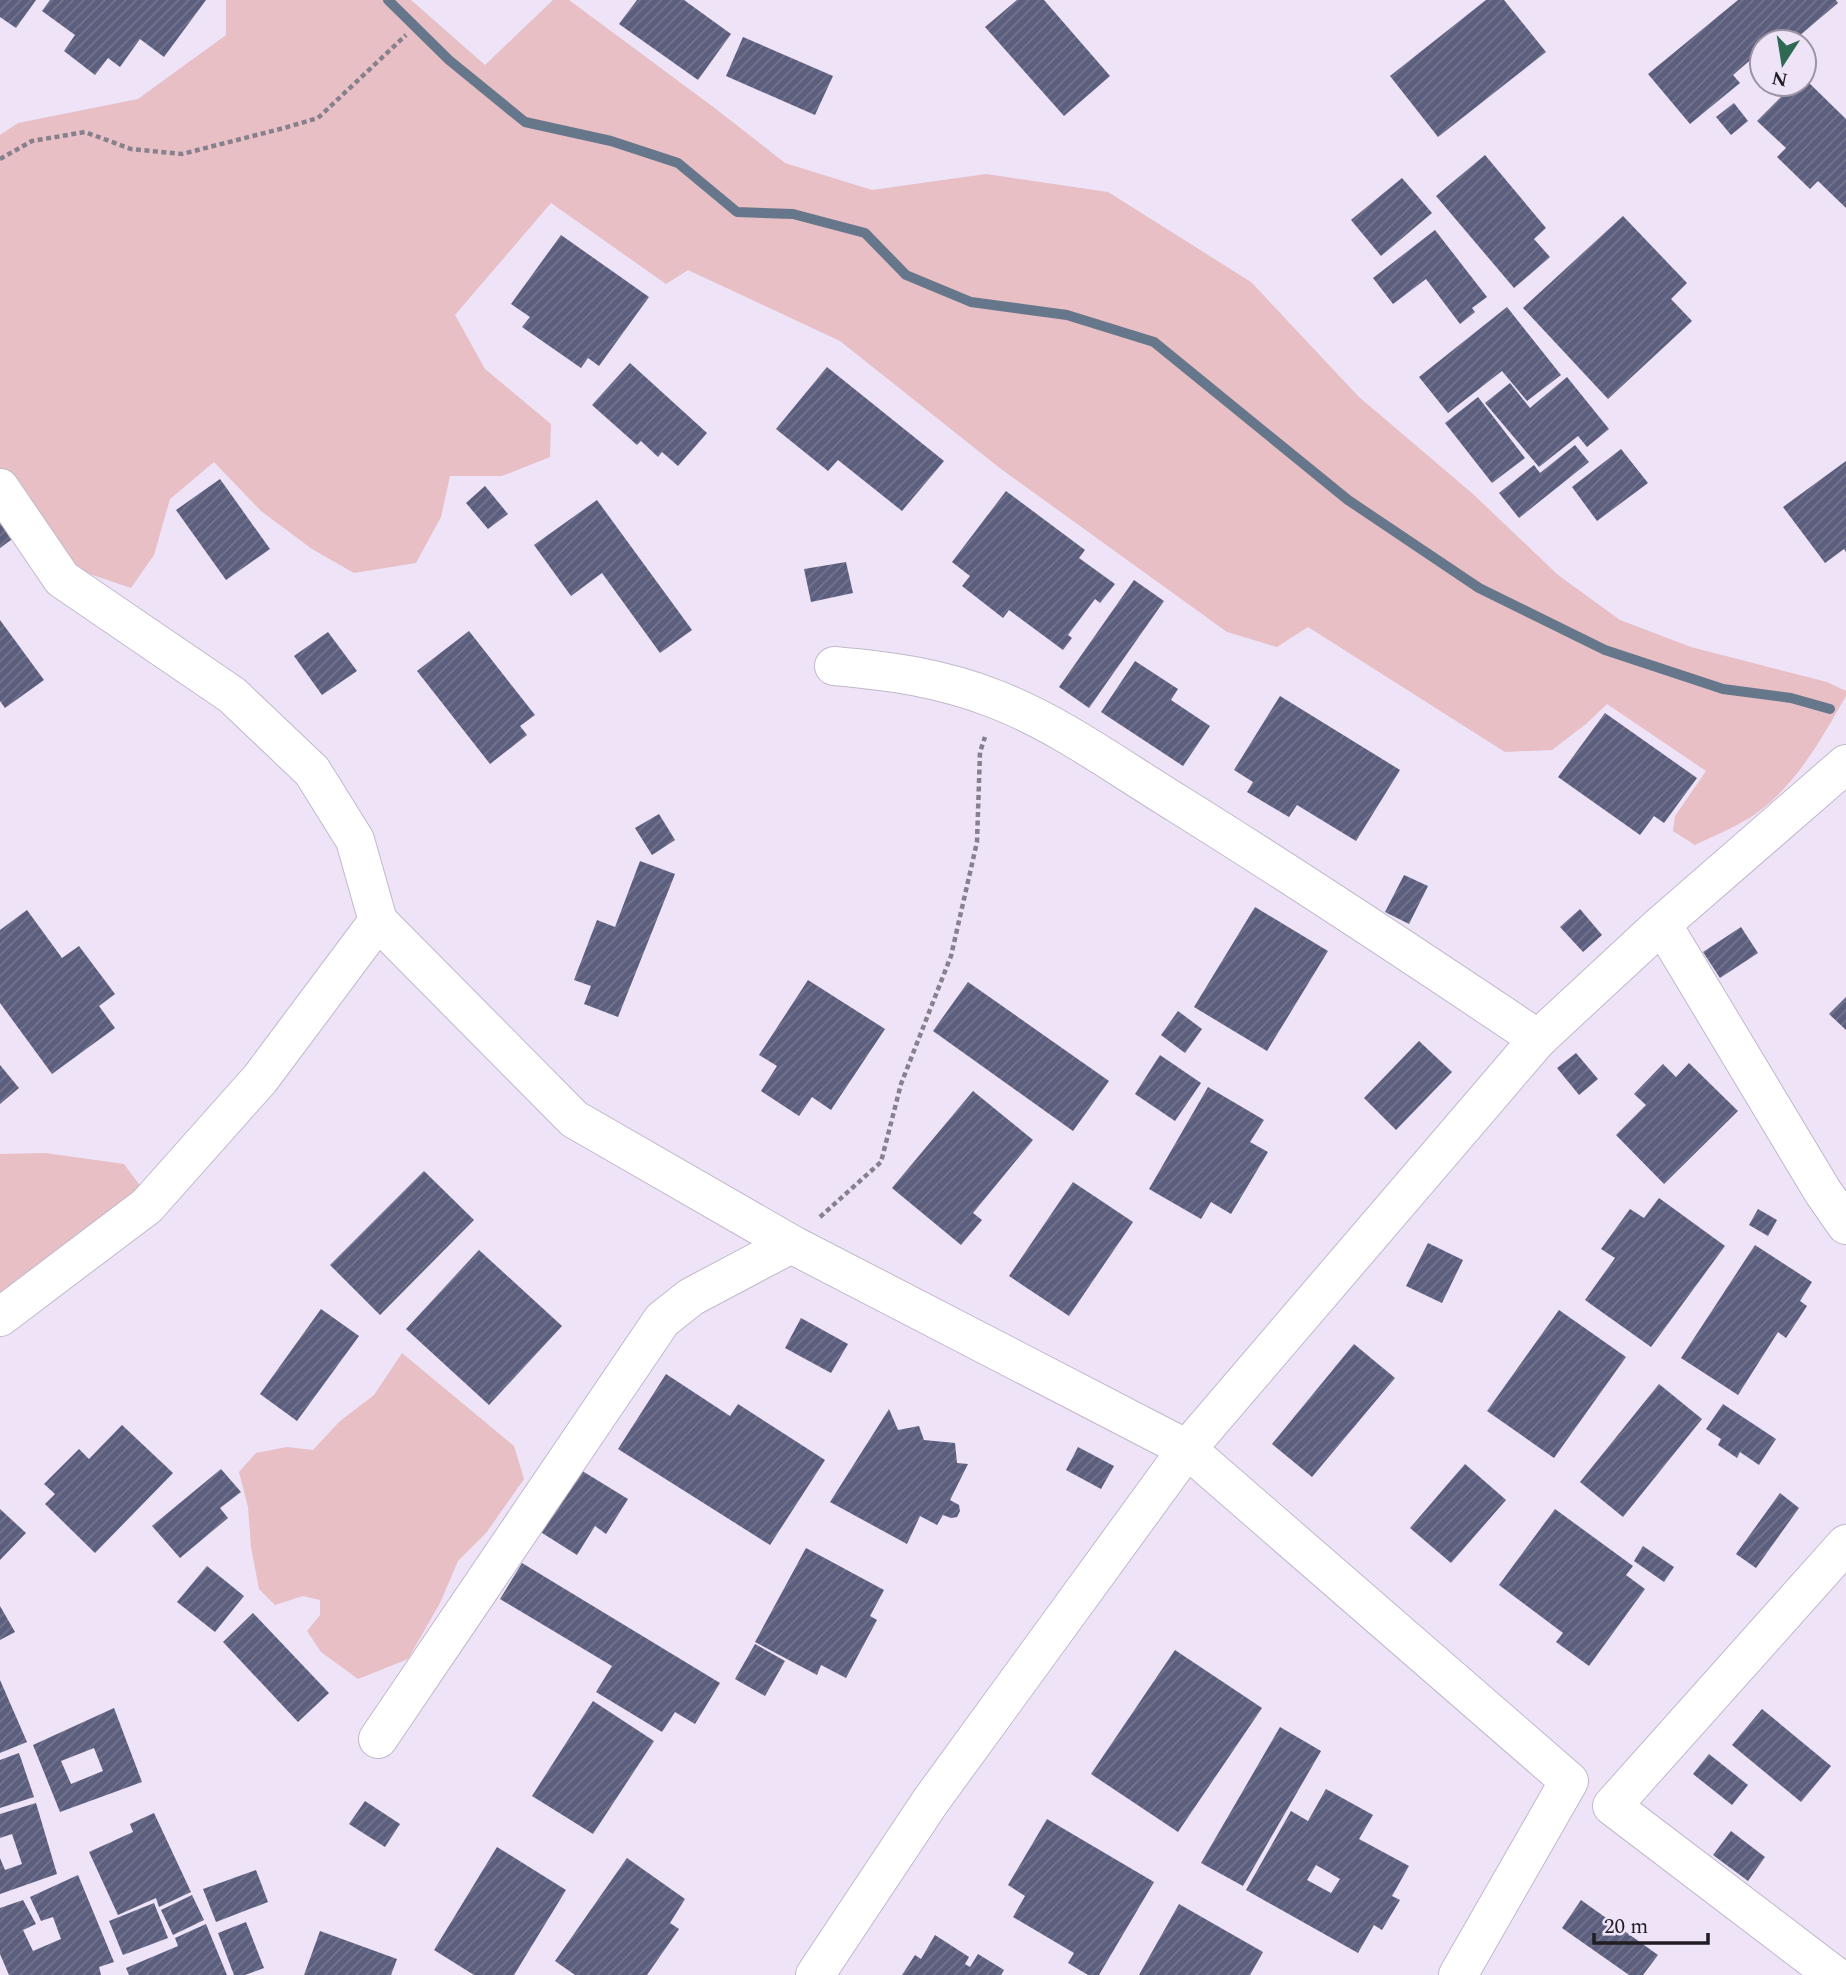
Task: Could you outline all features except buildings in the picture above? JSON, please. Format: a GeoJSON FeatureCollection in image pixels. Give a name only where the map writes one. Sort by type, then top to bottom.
{"type":"FeatureCollection","features":[{"type":"Feature","properties":{"kind":"street"},"geometry":{"type":"LineString","coordinates":[[0,488],[62,579],[232,695],[312,771],[355,840],[378,921],[574,1119],[791,1244],[1187,1449],[1569,1781],[1612,1806],[1834,1975]]}},
{"type":"Feature","properties":{"kind":"street"},"geometry":{"type":"LineString","coordinates":[[834,667],[901,672],[951,684],[996,699],[1055,727],[1307,885],[1538,1039]]}},
{"type":"Feature","properties":{"kind":"street"},"geometry":{"type":"LineString","coordinates":[[815,1975],[930,1802],[1187,1449],[1538,1039],[1662,924],[1846,764]]}},
{"type":"Feature","properties":{"kind":"street"},"geometry":{"type":"LineString","coordinates":[[0,1317],[147,1206],[260,1079],[378,921]]}},
{"type":"Feature","properties":{"kind":"street"},"geometry":{"type":"LineString","coordinates":[[1662,924],[1823,1192],[1846,1225]]}},
{"type":"Feature","properties":{"kind":"street"},"geometry":{"type":"LineString","coordinates":[[378,1739],[662,1320],[691,1297],[791,1244]]}},
{"type":"Feature","properties":{"kind":"street"},"geometry":{"type":"LineString","coordinates":[[1612,1806],[1846,1544]]}},
{"type":"Feature","properties":{"kind":"street"},"geometry":{"type":"LineString","coordinates":[[1458,1975],[1569,1781]]}},
{"type":"Feature","properties":{"kind":"path"},"geometry":{"type":"LineString","coordinates":[[0,159],[32,141],[85,132],[131,149],[182,155],[295,125],[318,118],[406,36]]}},
{"type":"Feature","properties":{"kind":"path"},"geometry":{"type":"LineString","coordinates":[[791,1244],[881,1162],[901,1084],[951,956],[977,842],[980,752],[996,699]]}},
{"type":"Feature","properties":{"kind":"shaded area"},"geometry":{"type":"Polygon","coordinates":[[[226,0],[411,0],[485,65],[553,0],[569,0],[785,163],[872,190],[986,174],[1108,192],[1251,282],[1359,397],[1473,494],[1558,575],[1620,620],[1691,647],[1827,682],[1846,691],[1846,696],[1809,757],[1788,785],[1747,820],[1695,845],[1673,831],[1675,816],[1706,771],[1607,704],[1552,750],[1505,752],[1308,627],[1277,647],[1227,632],[1001,469],[840,341],[688,270],[666,284],[551,203],[455,315],[485,369],[551,424],[550,457],[502,476],[450,476],[441,517],[416,563],[354,573],[312,549],[261,511],[214,462],[170,499],[154,555],[131,588],[69,567],[0,472],[0,135],[18,123],[138,99],[226,35],[226,0]]]}},
{"type":"Feature","properties":{"kind":"shaded area"},"geometry":{"type":"Polygon","coordinates":[[[45,1153],[124,1164],[144,1191],[0,1298],[0,1154],[45,1153]]]}},
{"type":"Feature","properties":{"kind":"shaded area"},"geometry":{"type":"Polygon","coordinates":[[[402,1353],[514,1446],[524,1479],[486,1533],[458,1561],[440,1603],[408,1659],[358,1679],[321,1652],[307,1631],[320,1615],[320,1600],[303,1596],[275,1605],[259,1589],[251,1547],[248,1507],[239,1472],[256,1453],[287,1447],[313,1450],[340,1421],[374,1395],[402,1353]]]}},
{"type":"Feature","properties":{"kind":"waterway"},"geometry":{"type":"LineString","coordinates":[[388,0],[449,60],[525,122],[611,141],[678,163],[737,212],[793,214],[865,233],[906,275],[971,302],[1067,315],[1154,342],[1348,500],[1479,588],[1605,650],[1723,689],[1791,698],[1830,709]]}}]}
